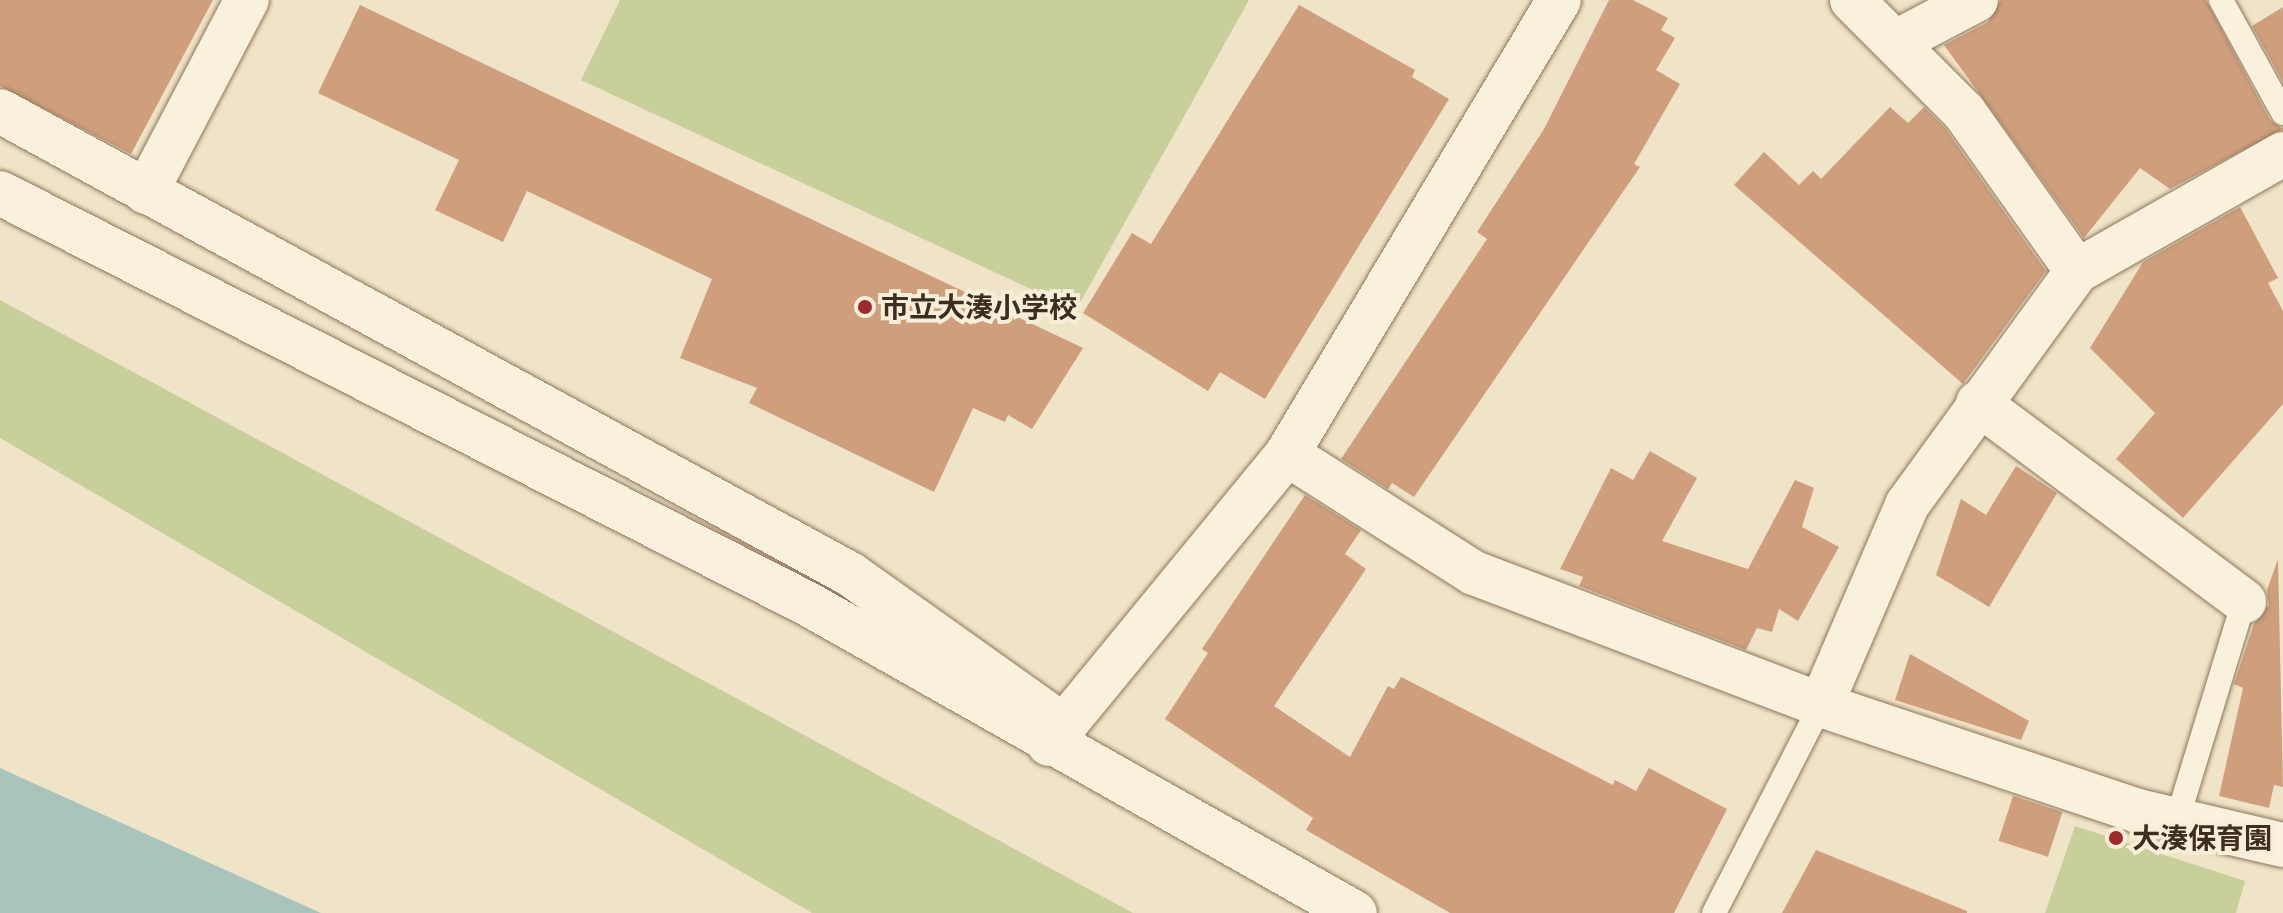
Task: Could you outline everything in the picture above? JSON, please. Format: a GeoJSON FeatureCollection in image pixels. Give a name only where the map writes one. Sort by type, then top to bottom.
{"type":"FeatureCollection","features":[{"type":"Feature","properties":{"kind":"street"},"geometry":{"type":"LineString","coordinates":[[146,192],[247,0]]}},
{"type":"Feature","properties":{"kind":"street"},"geometry":{"type":"LineString","coordinates":[[1056,735],[1287,454],[1559,0]]}},
{"type":"Feature","properties":{"kind":"street"},"geometry":{"type":"LineString","coordinates":[[1852,0],[1898,41],[1964,112],[2077,271]]}},
{"type":"Feature","properties":{"kind":"street"},"geometry":{"type":"LineString","coordinates":[[1898,41],[1976,0]]}},
{"type":"Feature","properties":{"kind":"street"},"geometry":{"type":"LineString","coordinates":[[0,111],[850,574],[1056,735]]}},
{"type":"Feature","properties":{"kind":"street"},"geometry":{"type":"LineString","coordinates":[[1821,705],[1907,505],[1978,403],[2077,271],[2283,154]]}},
{"type":"Feature","properties":{"kind":"street"},"geometry":{"type":"LineString","coordinates":[[0,193],[808,604],[1056,735],[1355,913]]}},
{"type":"Feature","properties":{"kind":"street"},"geometry":{"type":"LineString","coordinates":[[1978,403],[2244,601]]}},
{"type":"Feature","properties":{"kind":"street"},"geometry":{"type":"LineString","coordinates":[[1287,454],[1474,573],[1821,705],[2177,820],[2283,845]]}},
{"type":"Feature","properties":{"kind":"lane"},"geometry":{"type":"LineString","coordinates":[[2221,0],[2283,113]]}},
{"type":"Feature","properties":{"kind":"lane"},"geometry":{"type":"LineString","coordinates":[[2177,820],[2244,601]]}},
{"type":"Feature","properties":{"kind":"lane"},"geometry":{"type":"LineString","coordinates":[[1714,913],[1821,705]]}},
{"type":"Feature","properties":{"kind":"green space"},"geometry":{"type":"Polygon","coordinates":[[[620,0],[1249,0],[1076,310],[581,80],[620,0]]]}},
{"type":"Feature","properties":{"kind":"green space"},"geometry":{"type":"Polygon","coordinates":[[[0,300],[1133,913],[812,913],[0,438],[0,300]]]}},
{"type":"Feature","properties":{"kind":"green space","name":"大湊保育園"},"geometry":{"type":"Polygon","coordinates":[[[2075,826],[2245,881],[2236,913],[2045,913],[2075,826]]]}},
{"type":"Feature","properties":{"kind":"water"},"geometry":{"type":"Polygon","coordinates":[[[0,768],[321,913],[0,913],[0,768]]]}},
{"type":"Feature","properties":{"kind":"building"},"geometry":{"type":"Polygon","coordinates":[[[0,0],[213,0],[131,154],[0,86],[0,0]]]}},
{"type":"Feature","properties":{"kind":"building"},"geometry":{"type":"Polygon","coordinates":[[[1609,0],[1633,0],[1668,18],[1661,30],[1675,38],[1656,70],[1680,84],[1634,164],[1640,167],[1414,497],[1392,483],[1388,489],[1341,459],[1487,239],[1477,232],[1544,129],[1609,0]]]}},
{"type":"Feature","properties":{"kind":"building"},"geometry":{"type":"Polygon","coordinates":[[[2001,0],[2206,0],[2270,120],[2283,129],[2170,189],[2140,168],[2084,238],[1944,45],[1988,22],[2001,0]]]}},
{"type":"Feature","properties":{"kind":"building"},"geometry":{"type":"Polygon","coordinates":[[[360,5],[1083,348],[1032,429],[1008,415],[1005,422],[973,408],[934,492],[749,403],[757,388],[680,358],[712,279],[527,191],[503,242],[435,210],[459,160],[318,93],[360,5]]]}},
{"type":"Feature","properties":{"kind":"building"},"geometry":{"type":"Polygon","coordinates":[[[1299,5],[1415,70],[1412,77],[1449,99],[1265,399],[1220,372],[1208,391],[1083,313],[1132,233],[1151,244],[1299,5]]]}},
{"type":"Feature","properties":{"kind":"building"},"geometry":{"type":"Polygon","coordinates":[[[2283,7],[2283,82],[2252,26],[2283,7]]]}},
{"type":"Feature","properties":{"kind":"building"},"geometry":{"type":"Polygon","coordinates":[[[1890,107],[1908,123],[1924,107],[1945,128],[2046,271],[1963,384],[1734,185],[1764,152],[1799,185],[1813,171],[1821,179],[1890,107]]]}},
{"type":"Feature","properties":{"kind":"building"},"geometry":{"type":"Polygon","coordinates":[[[2240,207],[2278,278],[2268,283],[2283,311],[2283,404],[2183,518],[2116,459],[2155,413],[2090,348],[2143,262],[2240,207]]]}},
{"type":"Feature","properties":{"kind":"building"},"geometry":{"type":"Polygon","coordinates":[[[1650,451],[1697,478],[1662,541],[1748,569],[1795,480],[1814,488],[1802,527],[1839,547],[1798,621],[1779,609],[1772,632],[1757,628],[1746,650],[1579,586],[1583,577],[1560,569],[1611,468],[1633,480],[1650,451]]]}},
{"type":"Feature","properties":{"kind":"building"},"geometry":{"type":"Polygon","coordinates":[[[2016,466],[2057,493],[1989,607],[1936,575],[1961,499],[1986,515],[2016,466]]]}},
{"type":"Feature","properties":{"kind":"building"},"geometry":{"type":"Polygon","coordinates":[[[1305,495],[1361,530],[1345,554],[1366,569],[1274,706],[1350,757],[1388,686],[1394,689],[1401,677],[1613,785],[1615,780],[1636,791],[1649,768],[1727,809],[1674,913],[1450,913],[1306,830],[1313,818],[1165,719],[1208,653],[1202,649],[1305,495]]]}},
{"type":"Feature","properties":{"kind":"building"},"geometry":{"type":"Polygon","coordinates":[[[2278,559],[2283,787],[2274,785],[2269,808],[2219,796],[2243,688],[2234,684],[2254,624],[2269,605],[2267,590],[2278,559]]]}},
{"type":"Feature","properties":{"kind":"building"},"geometry":{"type":"Polygon","coordinates":[[[1910,654],[2029,721],[2021,740],[1895,700],[1910,654]]]}},
{"type":"Feature","properties":{"kind":"building"},"geometry":{"type":"Polygon","coordinates":[[[2013,796],[2062,812],[2048,857],[1998,841],[2013,796]]]}},
{"type":"Feature","properties":{"kind":"building"},"geometry":{"type":"Polygon","coordinates":[[[1816,850],[1967,911],[1967,913],[1782,913],[1816,850]]]}},
{"type":"Feature","properties":{"kind":"place","name":"市立大湊小学校"},"geometry":{"type":"Point","coordinates":[865,307]}},
{"type":"Feature","properties":{"kind":"place","name":"大湊保育園"},"geometry":{"type":"Point","coordinates":[2116,838]}}]}
